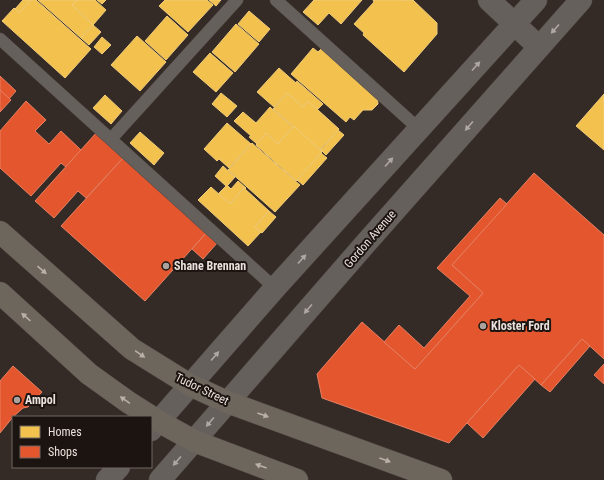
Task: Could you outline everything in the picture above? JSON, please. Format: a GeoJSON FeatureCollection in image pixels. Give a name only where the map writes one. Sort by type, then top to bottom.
{"type":"FeatureCollection","features":[{"type":"Feature","properties":{"kind":"main road"},"geometry":{"type":"LineString","coordinates":[[489,0],[539,47]]}},
{"type":"Feature","properties":{"kind":"main road"},"geometry":{"type":"LineString","coordinates":[[298,480],[154,425],[275,288],[536,0]]}},
{"type":"Feature","properties":{"kind":"main road","name":"Gordon Avenue"},"geometry":{"type":"LineString","coordinates":[[160,480],[581,0]]}},
{"type":"Feature","properties":{"kind":"main road","name":"Tudor Street"},"geometry":{"type":"LineString","coordinates":[[0,232],[132,349],[190,385],[227,402],[441,480]]}},
{"type":"Feature","properties":{"kind":"main road"},"geometry":{"type":"LineString","coordinates":[[0,293],[89,374],[128,402],[144,416]]}},
{"type":"Feature","properties":{"kind":"main road"},"geometry":{"type":"LineString","coordinates":[[107,480],[118,468]]}},
{"type":"Feature","properties":{"kind":"lane"},"geometry":{"type":"LineString","coordinates":[[111,139],[237,0]]}},
{"type":"Feature","properties":{"kind":"lane"},"geometry":{"type":"LineString","coordinates":[[276,0],[419,129]]}},
{"type":"Feature","properties":{"kind":"lane"},"geometry":{"type":"LineString","coordinates":[[0,39],[275,288]]}},
{"type":"Feature","properties":{"kind":"building: Homes"},"geometry":{"type":"Polygon","coordinates":[[[23,0],[31,0],[19,13],[15,9],[23,0]]]}},
{"type":"Feature","properties":{"kind":"building: Homes"},"geometry":{"type":"Polygon","coordinates":[[[31,0],[36,0],[91,49],[65,78],[2,21],[14,8],[19,13],[31,0]]]}},
{"type":"Feature","properties":{"kind":"building: Homes"},"geometry":{"type":"Polygon","coordinates":[[[38,0],[77,0],[72,5],[93,25],[81,38],[38,0]]]}},
{"type":"Feature","properties":{"kind":"building: Homes"},"geometry":{"type":"Polygon","coordinates":[[[77,0],[95,0],[106,10],[93,25],[72,5],[77,0]]]}},
{"type":"Feature","properties":{"kind":"building: Homes"},"geometry":{"type":"Polygon","coordinates":[[[97,0],[106,0],[102,4],[97,0]]]}},
{"type":"Feature","properties":{"kind":"building: Homes"},"geometry":{"type":"Polygon","coordinates":[[[165,0],[207,0],[213,5],[188,32],[159,6],[165,0]]]}},
{"type":"Feature","properties":{"kind":"building: Homes"},"geometry":{"type":"Polygon","coordinates":[[[209,0],[221,0],[216,6],[209,0]]]}},
{"type":"Feature","properties":{"kind":"building: Homes"},"geometry":{"type":"Polygon","coordinates":[[[314,0],[362,0],[341,24],[329,13],[318,25],[303,12],[314,0]]]}},
{"type":"Feature","properties":{"kind":"building: Homes"},"geometry":{"type":"Polygon","coordinates":[[[373,0],[413,0],[437,23],[437,34],[404,72],[363,35],[364,33],[354,24],[374,2],[373,0]]]}},
{"type":"Feature","properties":{"kind":"building: Homes"},"geometry":{"type":"Polygon","coordinates":[[[249,11],[270,29],[259,42],[238,24],[249,11]]]}},
{"type":"Feature","properties":{"kind":"building: Homes"},"geometry":{"type":"Polygon","coordinates":[[[167,16],[188,35],[166,60],[145,41],[167,16]]]}},
{"type":"Feature","properties":{"kind":"building: Homes"},"geometry":{"type":"Polygon","coordinates":[[[236,24],[259,44],[235,72],[212,52],[236,24]]]}},
{"type":"Feature","properties":{"kind":"building: Homes"},"geometry":{"type":"Polygon","coordinates":[[[93,25],[101,32],[89,45],[81,38],[93,25]]]}},
{"type":"Feature","properties":{"kind":"building: Homes"},"geometry":{"type":"Polygon","coordinates":[[[137,36],[166,62],[140,91],[111,65],[137,36]]]}},
{"type":"Feature","properties":{"kind":"building: Homes"},"geometry":{"type":"Polygon","coordinates":[[[102,37],[111,45],[102,54],[94,47],[102,37]]]}},
{"type":"Feature","properties":{"kind":"building: Homes"},"geometry":{"type":"Polygon","coordinates":[[[313,48],[318,52],[322,48],[377,96],[378,104],[372,110],[363,110],[354,120],[350,117],[346,122],[291,74],[313,48]]]}},
{"type":"Feature","properties":{"kind":"building: Homes"},"geometry":{"type":"Polygon","coordinates":[[[210,53],[233,73],[216,92],[193,72],[210,53]]]}},
{"type":"Feature","properties":{"kind":"building: Homes"},"geometry":{"type":"Polygon","coordinates":[[[279,68],[296,83],[297,81],[323,104],[317,110],[308,101],[303,107],[287,93],[274,107],[257,92],[279,68]]]}},
{"type":"Feature","properties":{"kind":"building: Homes"},"geometry":{"type":"Polygon","coordinates":[[[221,93],[237,106],[227,117],[212,104],[221,93]]]}},
{"type":"Feature","properties":{"kind":"building: Homes"},"geometry":{"type":"Polygon","coordinates":[[[287,93],[303,107],[308,101],[339,129],[320,150],[273,109],[287,93]]]}},
{"type":"Feature","properties":{"kind":"building: Homes"},"geometry":{"type":"Polygon","coordinates":[[[604,94],[604,150],[576,126],[604,94]]]}},
{"type":"Feature","properties":{"kind":"building: Homes"},"geometry":{"type":"Polygon","coordinates":[[[105,95],[122,111],[111,124],[93,108],[105,95]]]}},
{"type":"Feature","properties":{"kind":"building: Homes"},"geometry":{"type":"Polygon","coordinates":[[[270,107],[293,127],[278,144],[266,133],[257,144],[249,137],[251,136],[234,121],[243,112],[256,123],[270,107]]]}},
{"type":"Feature","properties":{"kind":"building: Homes"},"geometry":{"type":"Polygon","coordinates":[[[227,123],[251,144],[229,168],[219,159],[217,161],[204,149],[227,123]]]}},
{"type":"Feature","properties":{"kind":"building: Homes"},"geometry":{"type":"Polygon","coordinates":[[[294,126],[322,152],[296,181],[256,145],[266,133],[278,144],[294,126]]]}},
{"type":"Feature","properties":{"kind":"building: Homes"},"geometry":{"type":"Polygon","coordinates":[[[338,130],[344,135],[326,155],[321,150],[338,130]]]}},
{"type":"Feature","properties":{"kind":"building: Homes"},"geometry":{"type":"Polygon","coordinates":[[[140,132],[164,153],[154,165],[130,143],[140,132]]]}},
{"type":"Feature","properties":{"kind":"building: Homes"},"geometry":{"type":"Polygon","coordinates":[[[252,143],[300,185],[275,212],[228,170],[252,143]]]}},
{"type":"Feature","properties":{"kind":"building: Homes"},"geometry":{"type":"Polygon","coordinates":[[[321,153],[327,158],[303,185],[297,180],[321,153]]]}},
{"type":"Feature","properties":{"kind":"building: Homes"},"geometry":{"type":"Polygon","coordinates":[[[223,166],[235,177],[226,186],[215,176],[223,166]]]}},
{"type":"Feature","properties":{"kind":"building: Homes"},"geometry":{"type":"Polygon","coordinates":[[[238,181],[246,188],[244,188],[230,204],[218,194],[227,185],[231,189],[238,181]]]}},
{"type":"Feature","properties":{"kind":"building: Homes"},"geometry":{"type":"Polygon","coordinates":[[[211,187],[230,204],[244,188],[269,211],[255,227],[261,232],[248,246],[198,200],[211,187]]]}},
{"type":"Feature","properties":{"kind":"building: Homes"},"geometry":{"type":"Polygon","coordinates":[[[269,211],[276,217],[262,233],[255,227],[269,211]]]}},
{"type":"Feature","properties":{"kind":"building: Shops"},"geometry":{"type":"Polygon","coordinates":[[[0,76],[16,91],[9,99],[0,90],[0,76]]]}},
{"type":"Feature","properties":{"kind":"building: Shops"},"geometry":{"type":"Polygon","coordinates":[[[0,90],[11,100],[0,112],[0,90]]]}},
{"type":"Feature","properties":{"kind":"building: Shops"},"geometry":{"type":"Polygon","coordinates":[[[26,101],[46,120],[35,131],[49,144],[61,131],[81,150],[66,167],[61,163],[31,196],[0,168],[0,131],[26,101]]]}},
{"type":"Feature","properties":{"kind":"building: Shops"},"geometry":{"type":"Polygon","coordinates":[[[97,132],[124,157],[86,198],[78,191],[54,218],[35,201],[97,132]]]}},
{"type":"Feature","properties":{"kind":"building: Shops"},"geometry":{"type":"Polygon","coordinates":[[[124,157],[207,232],[145,301],[61,226],[124,157]]]}},
{"type":"Feature","properties":{"kind":"building: Shops"},"geometry":{"type":"Polygon","coordinates":[[[534,173],[604,235],[604,359],[582,339],[541,385],[519,365],[449,443],[322,398],[317,374],[362,322],[415,369],[483,293],[452,265],[534,173]]]}},
{"type":"Feature","properties":{"kind":"building: Shops"},"geometry":{"type":"Polygon","coordinates":[[[500,198],[507,204],[452,265],[483,293],[415,369],[384,342],[399,325],[424,348],[470,296],[437,268],[500,198]]]}},
{"type":"Feature","properties":{"kind":"building: Shops"},"geometry":{"type":"Polygon","coordinates":[[[207,232],[218,242],[203,259],[192,249],[207,232]]]}},
{"type":"Feature","properties":{"kind":"building: Shops"},"geometry":{"type":"Polygon","coordinates":[[[582,339],[590,346],[550,392],[541,385],[582,339]]]}},
{"type":"Feature","properties":{"kind":"building: Shops"},"geometry":{"type":"Polygon","coordinates":[[[604,364],[604,384],[594,375],[604,364]]]}},
{"type":"Feature","properties":{"kind":"building: Shops"},"geometry":{"type":"Polygon","coordinates":[[[519,365],[535,379],[483,438],[467,423],[519,365]]]}},
{"type":"Feature","properties":{"kind":"building: Shops","name":"Ampol"},"geometry":{"type":"Polygon","coordinates":[[[13,366],[42,392],[28,407],[23,408],[14,416],[12,416],[12,418],[0,433],[0,381],[13,366]]]}},
{"type":"Feature","properties":{"kind":"place","name":"Shane Brennan"},"geometry":{"type":"Point","coordinates":[166,266]}},
{"type":"Feature","properties":{"kind":"place","name":"Kloster Ford"},"geometry":{"type":"Point","coordinates":[483,326]}},
{"type":"Feature","properties":{"kind":"place","name":"Ampol"},"geometry":{"type":"Point","coordinates":[17,400]}}]}
